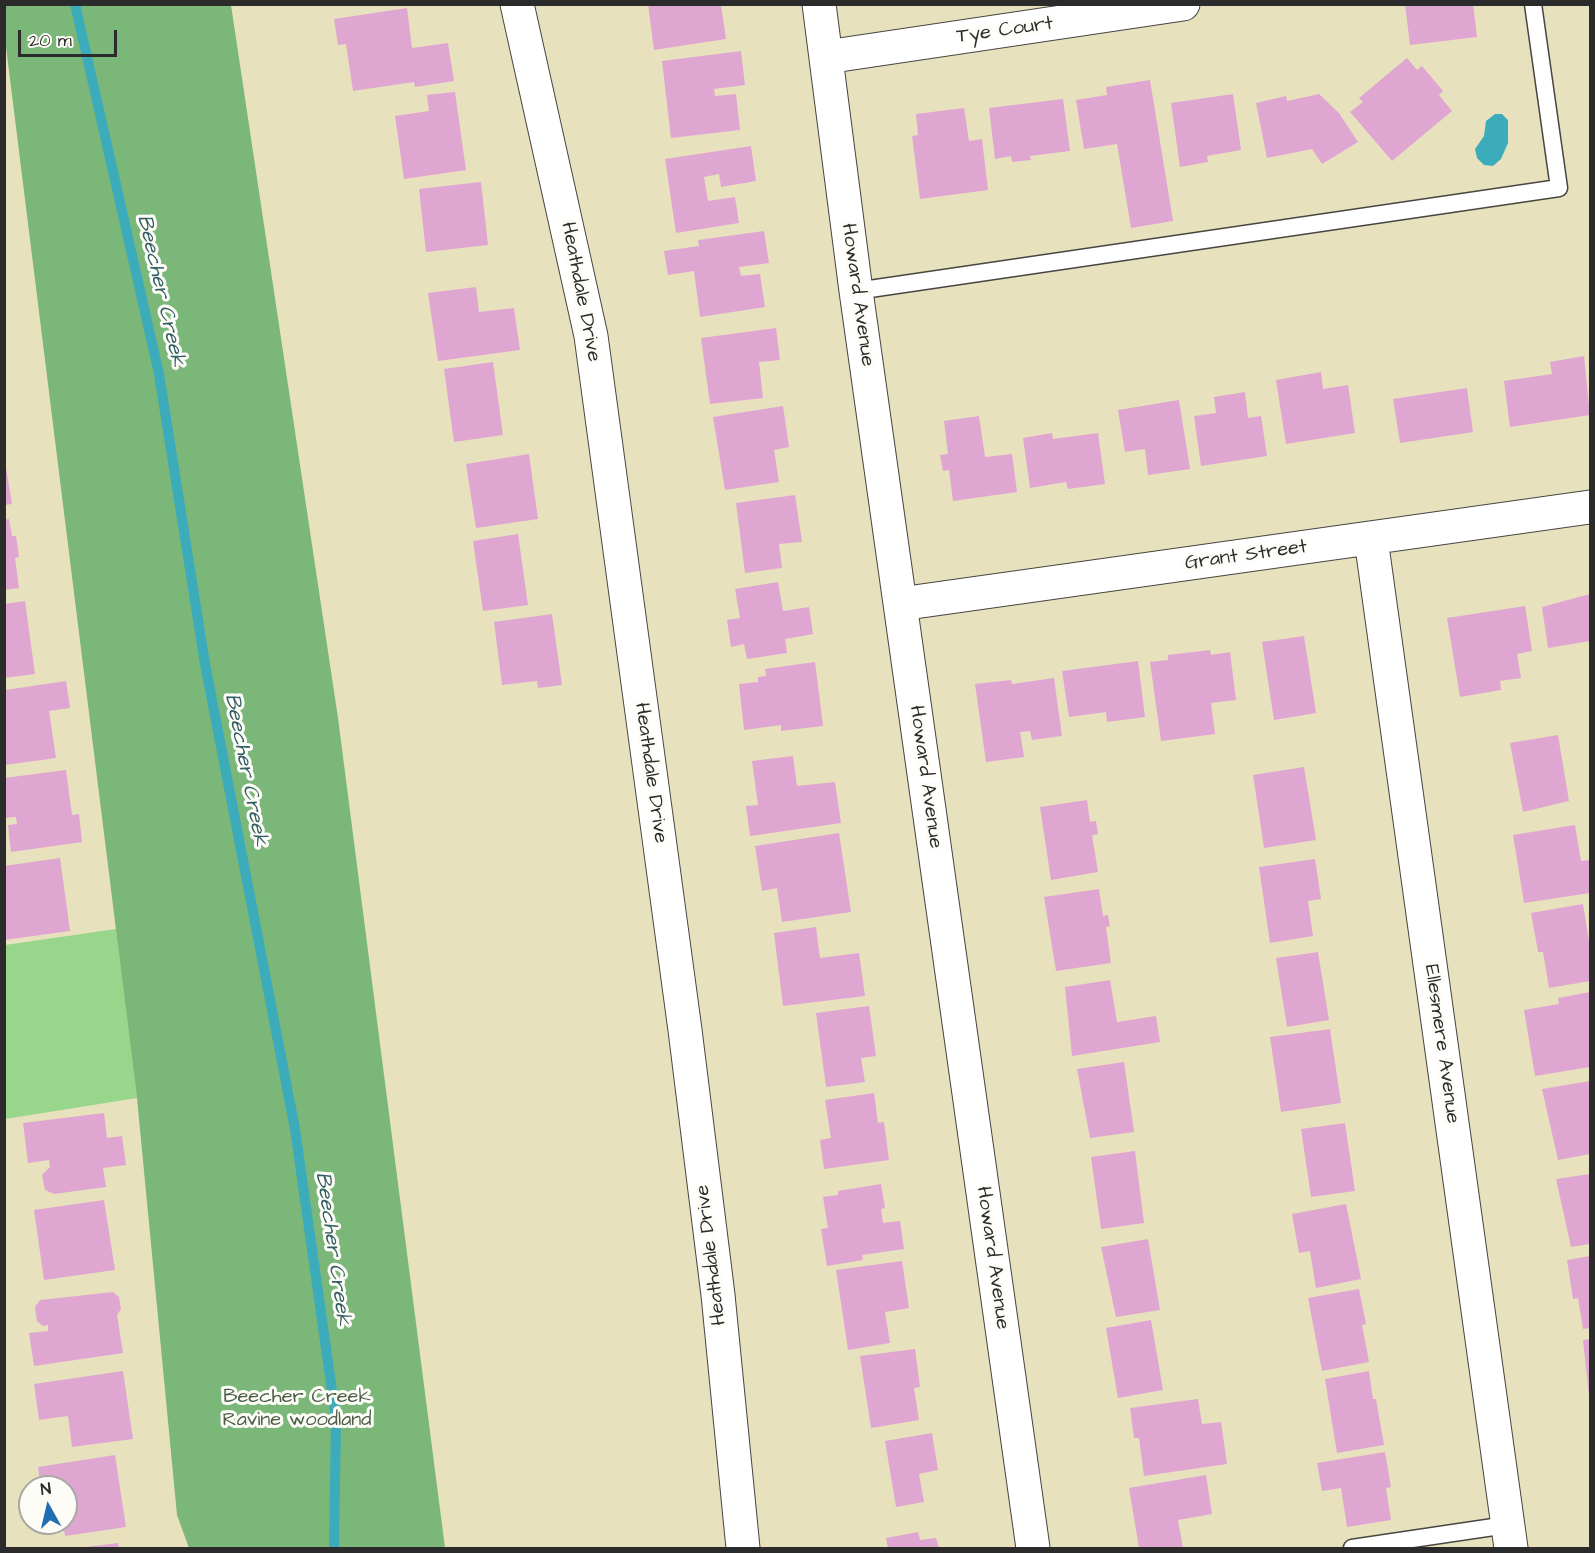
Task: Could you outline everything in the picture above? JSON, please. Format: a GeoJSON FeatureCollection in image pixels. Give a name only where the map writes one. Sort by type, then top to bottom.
{"type":"FeatureCollection","features":[{"type":"Feature","properties":{"kind":"street","name":"Heathdale Drive"},"geometry":{"type":"LineString","coordinates":[[517,4],[591,336],[685,1030],[718,1295],[743,1548]]}},
{"type":"Feature","properties":{"kind":"street","name":"Howard Avenue"},"geometry":{"type":"LineString","coordinates":[[819,4],[856,291],[1033,1548]]}},
{"type":"Feature","properties":{"kind":"street","name":"Tye Court"},"geometry":{"type":"LineString","coordinates":[[826,57],[1183,4]]}},
{"type":"Feature","properties":{"kind":"street","name":"Grant Street"},"geometry":{"type":"LineString","coordinates":[[900,604],[1590,507]]}},
{"type":"Feature","properties":{"kind":"street","name":"Ellesmere Avenue"},"geometry":{"type":"LineString","coordinates":[[1371,539],[1509,1537]]}},
{"type":"Feature","properties":{"kind":"lane"},"geometry":{"type":"LineString","coordinates":[[856,291],[1559,188],[1533,4]]}},
{"type":"Feature","properties":{"kind":"lane"},"geometry":{"type":"LineString","coordinates":[[1352,1548],[1509,1537]]}},
{"type":"Feature","properties":{"kind":"green space","name":"Beecher Creek Ravine woodland"},"geometry":{"type":"Polygon","coordinates":[[[4,5],[231,5],[338,718],[445,1548],[189,1548],[177,1515],[137,1098],[5,39],[4,5]]]}},
{"type":"Feature","properties":{"kind":"green space"},"geometry":{"type":"Polygon","coordinates":[[[116,929],[137,1098],[5,1119],[5,945],[116,929]]]}},
{"type":"Feature","properties":{"kind":"water"},"geometry":{"type":"Polygon","coordinates":[[[1495,114],[1502,114],[1508,120],[1508,143],[1501,159],[1493,166],[1484,165],[1477,158],[1475,149],[1484,136],[1486,121],[1495,114]]]}},
{"type":"Feature","properties":{"kind":"building"},"geometry":{"type":"Polygon","coordinates":[[[648,4],[721,4],[726,39],[654,50],[648,4]]]}},
{"type":"Feature","properties":{"kind":"building"},"geometry":{"type":"Polygon","coordinates":[[[1405,4],[1473,4],[1477,37],[1410,45],[1405,4]]]}},
{"type":"Feature","properties":{"kind":"building"},"geometry":{"type":"Polygon","coordinates":[[[407,8],[412,48],[448,43],[454,81],[415,87],[414,82],[353,91],[346,44],[338,45],[334,19],[407,8]]]}},
{"type":"Feature","properties":{"kind":"building"},"geometry":{"type":"Polygon","coordinates":[[[741,51],[745,85],[714,89],[715,96],[736,94],[740,130],[671,138],[662,61],[741,51]]]}},
{"type":"Feature","properties":{"kind":"building"},"geometry":{"type":"Polygon","coordinates":[[[1407,58],[1417,70],[1422,66],[1443,91],[1439,95],[1452,111],[1392,161],[1350,112],[1363,102],[1359,98],[1407,58]]]}},
{"type":"Feature","properties":{"kind":"building"},"geometry":{"type":"Polygon","coordinates":[[[1150,80],[1173,221],[1131,228],[1117,144],[1084,149],[1076,100],[1107,95],[1106,87],[1150,80]]]}},
{"type":"Feature","properties":{"kind":"building"},"geometry":{"type":"Polygon","coordinates":[[[455,92],[466,170],[404,179],[395,116],[429,111],[427,95],[455,92]]]}},
{"type":"Feature","properties":{"kind":"building"},"geometry":{"type":"Polygon","coordinates":[[[1233,94],[1241,150],[1207,156],[1208,162],[1180,167],[1171,103],[1233,94]]]}},
{"type":"Feature","properties":{"kind":"building"},"geometry":{"type":"Polygon","coordinates":[[[1319,94],[1339,113],[1358,142],[1322,164],[1312,149],[1267,158],[1256,103],[1286,96],[1287,101],[1319,94]]]}},
{"type":"Feature","properties":{"kind":"building"},"geometry":{"type":"Polygon","coordinates":[[[1063,99],[1070,151],[1030,156],[1031,160],[1012,162],[1011,156],[995,159],[989,108],[1063,99]]]}},
{"type":"Feature","properties":{"kind":"building"},"geometry":{"type":"Polygon","coordinates":[[[964,108],[969,141],[982,139],[988,190],[920,199],[912,136],[918,135],[916,114],[964,108]]]}},
{"type":"Feature","properties":{"kind":"building"},"geometry":{"type":"Polygon","coordinates":[[[751,146],[756,181],[721,187],[719,174],[704,177],[708,201],[735,197],[739,223],[676,233],[665,159],[751,146]]]}},
{"type":"Feature","properties":{"kind":"building"},"geometry":{"type":"Polygon","coordinates":[[[481,182],[488,245],[426,252],[419,189],[481,182]]]}},
{"type":"Feature","properties":{"kind":"building"},"geometry":{"type":"Polygon","coordinates":[[[764,231],[769,263],[739,267],[741,276],[760,274],[765,307],[700,317],[694,271],[668,275],[664,251],[699,246],[698,240],[764,231]]]}},
{"type":"Feature","properties":{"kind":"building"},"geometry":{"type":"Polygon","coordinates":[[[476,287],[479,312],[514,308],[520,350],[438,361],[428,293],[476,287]]]}},
{"type":"Feature","properties":{"kind":"building"},"geometry":{"type":"Polygon","coordinates":[[[776,328],[780,360],[759,362],[763,398],[710,404],[701,338],[776,328]]]}},
{"type":"Feature","properties":{"kind":"building"},"geometry":{"type":"Polygon","coordinates":[[[1584,356],[1590,415],[1510,427],[1504,381],[1552,374],[1550,362],[1584,356]]]}},
{"type":"Feature","properties":{"kind":"building"},"geometry":{"type":"Polygon","coordinates":[[[493,362],[503,435],[454,442],[444,369],[493,362]]]}},
{"type":"Feature","properties":{"kind":"building"},"geometry":{"type":"Polygon","coordinates":[[[1321,372],[1323,389],[1348,385],[1355,433],[1286,444],[1276,380],[1321,372]]]}},
{"type":"Feature","properties":{"kind":"building"},"geometry":{"type":"Polygon","coordinates":[[[1467,388],[1473,432],[1400,443],[1393,399],[1467,388]]]}},
{"type":"Feature","properties":{"kind":"building"},"geometry":{"type":"Polygon","coordinates":[[[1245,392],[1248,418],[1261,416],[1267,456],[1201,466],[1194,416],[1216,413],[1214,397],[1245,392]]]}},
{"type":"Feature","properties":{"kind":"building"},"geometry":{"type":"Polygon","coordinates":[[[1179,400],[1190,469],[1148,475],[1145,449],[1125,452],[1118,410],[1179,400]]]}},
{"type":"Feature","properties":{"kind":"building"},"geometry":{"type":"Polygon","coordinates":[[[783,406],[789,447],[774,450],[779,482],[725,490],[713,417],[783,406]]]}},
{"type":"Feature","properties":{"kind":"building"},"geometry":{"type":"Polygon","coordinates":[[[979,416],[985,457],[1012,454],[1017,492],[953,501],[949,470],[943,471],[940,455],[948,454],[944,421],[979,416]]]}},
{"type":"Feature","properties":{"kind":"building"},"geometry":{"type":"Polygon","coordinates":[[[1052,433],[1053,439],[1098,433],[1105,484],[1068,489],[1066,482],[1030,488],[1023,438],[1052,433]]]}},
{"type":"Feature","properties":{"kind":"building"},"geometry":{"type":"Polygon","coordinates":[[[529,454],[538,519],[476,528],[466,464],[529,454]]]}},
{"type":"Feature","properties":{"kind":"building"},"geometry":{"type":"Polygon","coordinates":[[[4,455],[12,504],[4,505],[4,455]]]}},
{"type":"Feature","properties":{"kind":"building"},"geometry":{"type":"Polygon","coordinates":[[[795,495],[802,542],[779,544],[782,568],[745,573],[736,503],[795,495]]]}},
{"type":"Feature","properties":{"kind":"building"},"geometry":{"type":"Polygon","coordinates":[[[9,519],[12,536],[16,536],[19,557],[15,558],[19,588],[4,590],[4,520],[9,519]]]}},
{"type":"Feature","properties":{"kind":"building"},"geometry":{"type":"Polygon","coordinates":[[[518,534],[528,605],[483,611],[473,541],[518,534]]]}},
{"type":"Feature","properties":{"kind":"building"},"geometry":{"type":"Polygon","coordinates":[[[778,582],[783,611],[809,607],[813,634],[785,639],[787,653],[747,659],[744,644],[731,647],[727,620],[740,618],[735,589],[778,582]]]}},
{"type":"Feature","properties":{"kind":"building"},"geometry":{"type":"Polygon","coordinates":[[[1590,594],[1590,641],[1548,648],[1542,607],[1590,594]]]}},
{"type":"Feature","properties":{"kind":"building"},"geometry":{"type":"Polygon","coordinates":[[[25,601],[35,674],[4,678],[4,604],[25,601]]]}},
{"type":"Feature","properties":{"kind":"building"},"geometry":{"type":"Polygon","coordinates":[[[1525,606],[1532,651],[1517,654],[1521,678],[1500,681],[1501,690],[1460,697],[1447,618],[1525,606]]]}},
{"type":"Feature","properties":{"kind":"building"},"geometry":{"type":"Polygon","coordinates":[[[552,614],[562,685],[538,688],[537,681],[502,685],[494,622],[552,614]]]}},
{"type":"Feature","properties":{"kind":"building"},"geometry":{"type":"Polygon","coordinates":[[[1304,636],[1316,713],[1274,720],[1262,642],[1304,636]]]}},
{"type":"Feature","properties":{"kind":"building"},"geometry":{"type":"Polygon","coordinates":[[[1210,650],[1211,655],[1230,652],[1236,700],[1211,703],[1215,734],[1161,741],[1150,662],[1168,660],[1168,655],[1210,650]]]}},
{"type":"Feature","properties":{"kind":"building"},"geometry":{"type":"Polygon","coordinates":[[[1138,661],[1145,717],[1107,722],[1106,712],[1069,717],[1062,671],[1138,661]]]}},
{"type":"Feature","properties":{"kind":"building"},"geometry":{"type":"Polygon","coordinates":[[[815,662],[823,726],[781,731],[781,725],[744,730],[739,684],[758,682],[758,677],[766,676],[765,669],[815,662]]]}},
{"type":"Feature","properties":{"kind":"building"},"geometry":{"type":"Polygon","coordinates":[[[1054,678],[1062,736],[1032,740],[1030,731],[1020,732],[1024,757],[986,762],[975,684],[1011,680],[1012,684],[1054,678]]]}},
{"type":"Feature","properties":{"kind":"building"},"geometry":{"type":"Polygon","coordinates":[[[66,681],[70,708],[49,711],[56,758],[5,765],[5,690],[66,681]]]}},
{"type":"Feature","properties":{"kind":"building"},"geometry":{"type":"Polygon","coordinates":[[[1558,735],[1569,801],[1523,812],[1510,743],[1558,735]]]}},
{"type":"Feature","properties":{"kind":"building"},"geometry":{"type":"Polygon","coordinates":[[[793,756],[797,786],[835,782],[841,823],[750,836],[746,806],[758,805],[752,761],[793,756]]]}},
{"type":"Feature","properties":{"kind":"building"},"geometry":{"type":"Polygon","coordinates":[[[1304,767],[1316,840],[1264,848],[1253,775],[1304,767]]]}},
{"type":"Feature","properties":{"kind":"building"},"geometry":{"type":"Polygon","coordinates":[[[66,770],[72,815],[79,814],[82,842],[11,852],[8,825],[17,824],[16,817],[4,818],[4,778],[66,770]]]}},
{"type":"Feature","properties":{"kind":"building"},"geometry":{"type":"Polygon","coordinates":[[[1087,800],[1090,822],[1096,821],[1098,834],[1092,835],[1098,872],[1051,880],[1040,807],[1087,800]]]}},
{"type":"Feature","properties":{"kind":"building"},"geometry":{"type":"Polygon","coordinates":[[[1575,825],[1581,861],[1590,860],[1590,893],[1524,903],[1513,835],[1575,825]]]}},
{"type":"Feature","properties":{"kind":"building"},"geometry":{"type":"Polygon","coordinates":[[[839,833],[851,912],[782,922],[777,888],[762,891],[755,846],[839,833]]]}},
{"type":"Feature","properties":{"kind":"building"},"geometry":{"type":"Polygon","coordinates":[[[60,858],[70,931],[4,940],[4,866],[60,858]]]}},
{"type":"Feature","properties":{"kind":"building"},"geometry":{"type":"Polygon","coordinates":[[[1315,859],[1321,899],[1308,901],[1313,936],[1270,943],[1259,867],[1315,859]]]}},
{"type":"Feature","properties":{"kind":"building"},"geometry":{"type":"Polygon","coordinates":[[[1099,889],[1103,916],[1108,915],[1110,926],[1106,927],[1111,963],[1056,971],[1044,897],[1099,889]]]}},
{"type":"Feature","properties":{"kind":"building"},"geometry":{"type":"Polygon","coordinates":[[[1583,904],[1590,948],[1590,981],[1549,988],[1543,952],[1538,952],[1531,913],[1583,904]]]}},
{"type":"Feature","properties":{"kind":"building"},"geometry":{"type":"Polygon","coordinates":[[[816,927],[820,958],[859,953],[865,996],[783,1006],[774,933],[816,927]]]}},
{"type":"Feature","properties":{"kind":"building"},"geometry":{"type":"Polygon","coordinates":[[[1318,952],[1329,1020],[1287,1027],[1276,958],[1318,952]]]}},
{"type":"Feature","properties":{"kind":"building"},"geometry":{"type":"Polygon","coordinates":[[[1110,980],[1117,1022],[1156,1016],[1160,1042],[1072,1056],[1065,987],[1110,980]]]}},
{"type":"Feature","properties":{"kind":"building"},"geometry":{"type":"Polygon","coordinates":[[[1590,992],[1590,1067],[1535,1076],[1524,1010],[1559,1004],[1558,998],[1590,992]]]}},
{"type":"Feature","properties":{"kind":"building"},"geometry":{"type":"Polygon","coordinates":[[[869,1006],[876,1056],[861,1058],[865,1082],[826,1087],[816,1013],[869,1006]]]}},
{"type":"Feature","properties":{"kind":"building"},"geometry":{"type":"Polygon","coordinates":[[[1330,1029],[1341,1103],[1281,1112],[1270,1037],[1330,1029]]]}},
{"type":"Feature","properties":{"kind":"building"},"geometry":{"type":"Polygon","coordinates":[[[1124,1062],[1134,1132],[1090,1138],[1077,1069],[1124,1062]]]}},
{"type":"Feature","properties":{"kind":"building"},"geometry":{"type":"Polygon","coordinates":[[[1590,1081],[1590,1154],[1558,1160],[1542,1089],[1590,1081]]]}},
{"type":"Feature","properties":{"kind":"building"},"geometry":{"type":"Polygon","coordinates":[[[874,1093],[878,1123],[884,1122],[889,1160],[824,1169],[820,1140],[831,1138],[825,1100],[874,1093]]]}},
{"type":"Feature","properties":{"kind":"building"},"geometry":{"type":"Polygon","coordinates":[[[104,1113],[107,1138],[122,1136],[126,1165],[103,1168],[106,1187],[54,1194],[45,1190],[42,1175],[50,1167],[49,1160],[28,1163],[23,1123],[104,1113]]]}},
{"type":"Feature","properties":{"kind":"building"},"geometry":{"type":"Polygon","coordinates":[[[1345,1123],[1355,1191],[1311,1197],[1301,1129],[1345,1123]]]}},
{"type":"Feature","properties":{"kind":"building"},"geometry":{"type":"Polygon","coordinates":[[[1135,1151],[1144,1223],[1101,1229],[1091,1157],[1135,1151]]]}},
{"type":"Feature","properties":{"kind":"building"},"geometry":{"type":"Polygon","coordinates":[[[1590,1174],[1590,1244],[1571,1247],[1556,1179],[1590,1174]]]}},
{"type":"Feature","properties":{"kind":"building"},"geometry":{"type":"Polygon","coordinates":[[[881,1184],[885,1208],[881,1209],[883,1223],[900,1221],[904,1249],[862,1255],[863,1260],[827,1266],[821,1229],[828,1228],[823,1197],[838,1195],[838,1191],[881,1184]]]}},
{"type":"Feature","properties":{"kind":"building"},"geometry":{"type":"Polygon","coordinates":[[[104,1200],[115,1270],[44,1280],[34,1210],[104,1200]]]}},
{"type":"Feature","properties":{"kind":"building"},"geometry":{"type":"Polygon","coordinates":[[[1346,1204],[1361,1279],[1316,1288],[1310,1251],[1299,1253],[1292,1214],[1346,1204]]]}},
{"type":"Feature","properties":{"kind":"building"},"geometry":{"type":"Polygon","coordinates":[[[1148,1239],[1160,1310],[1116,1317],[1101,1247],[1148,1239]]]}},
{"type":"Feature","properties":{"kind":"building"},"geometry":{"type":"Polygon","coordinates":[[[1590,1256],[1590,1328],[1583,1329],[1578,1298],[1573,1299],[1567,1260],[1590,1256]]]}},
{"type":"Feature","properties":{"kind":"building"},"geometry":{"type":"Polygon","coordinates":[[[902,1261],[909,1308],[885,1312],[890,1343],[848,1350],[836,1270],[902,1261]]]}},
{"type":"Feature","properties":{"kind":"building"},"geometry":{"type":"Polygon","coordinates":[[[1359,1289],[1366,1324],[1362,1325],[1369,1362],[1322,1371],[1308,1298],[1359,1289]]]}},
{"type":"Feature","properties":{"kind":"building"},"geometry":{"type":"Polygon","coordinates":[[[113,1292],[119,1297],[121,1309],[117,1315],[123,1353],[34,1366],[29,1333],[48,1331],[48,1325],[43,1326],[37,1321],[35,1307],[40,1300],[113,1292]]]}},
{"type":"Feature","properties":{"kind":"building"},"geometry":{"type":"Polygon","coordinates":[[[1151,1320],[1163,1390],[1118,1398],[1106,1328],[1151,1320]]]}},
{"type":"Feature","properties":{"kind":"building"},"geometry":{"type":"Polygon","coordinates":[[[1590,1339],[1590,1395],[1589,1395],[1583,1340],[1590,1339]]]}},
{"type":"Feature","properties":{"kind":"building"},"geometry":{"type":"Polygon","coordinates":[[[915,1349],[920,1387],[914,1388],[919,1420],[871,1428],[860,1356],[915,1349]]]}},
{"type":"Feature","properties":{"kind":"building"},"geometry":{"type":"Polygon","coordinates":[[[123,1371],[133,1439],[72,1447],[68,1416],[39,1420],[34,1384],[123,1371]]]}},
{"type":"Feature","properties":{"kind":"building"},"geometry":{"type":"Polygon","coordinates":[[[1369,1371],[1384,1445],[1337,1453],[1325,1379],[1369,1371]]]}},
{"type":"Feature","properties":{"kind":"building"},"geometry":{"type":"Polygon","coordinates":[[[1198,1399],[1202,1424],[1221,1422],[1227,1464],[1144,1476],[1139,1438],[1134,1438],[1130,1408],[1198,1399]]]}},
{"type":"Feature","properties":{"kind":"building"},"geometry":{"type":"Polygon","coordinates":[[[932,1433],[938,1470],[919,1474],[924,1502],[896,1507],[885,1441],[932,1433]]]}},
{"type":"Feature","properties":{"kind":"building"},"geometry":{"type":"Polygon","coordinates":[[[1385,1452],[1391,1487],[1386,1488],[1391,1520],[1347,1527],[1341,1488],[1322,1491],[1317,1463],[1385,1452]]]}},
{"type":"Feature","properties":{"kind":"building"},"geometry":{"type":"Polygon","coordinates":[[[115,1455],[126,1527],[78,1534],[78,1475],[39,1475],[38,1467],[115,1455]]]}},
{"type":"Feature","properties":{"kind":"building"},"geometry":{"type":"Polygon","coordinates":[[[1206,1475],[1212,1514],[1178,1520],[1183,1548],[1139,1548],[1129,1488],[1206,1475]]]}},
{"type":"Feature","properties":{"kind":"building"},"geometry":{"type":"Polygon","coordinates":[[[918,1532],[920,1540],[936,1538],[939,1548],[888,1548],[886,1538],[918,1532]]]}},
{"type":"Feature","properties":{"kind":"building"},"geometry":{"type":"Polygon","coordinates":[[[118,1543],[119,1548],[86,1548],[86,1547],[118,1543]]]}},
{"type":"Feature","properties":{"kind":"waterway","name":"Beecher Creek"},"geometry":{"type":"LineString","coordinates":[[75,4],[159,374],[205,664],[295,1129],[336,1419],[334,1548]]}}]}
